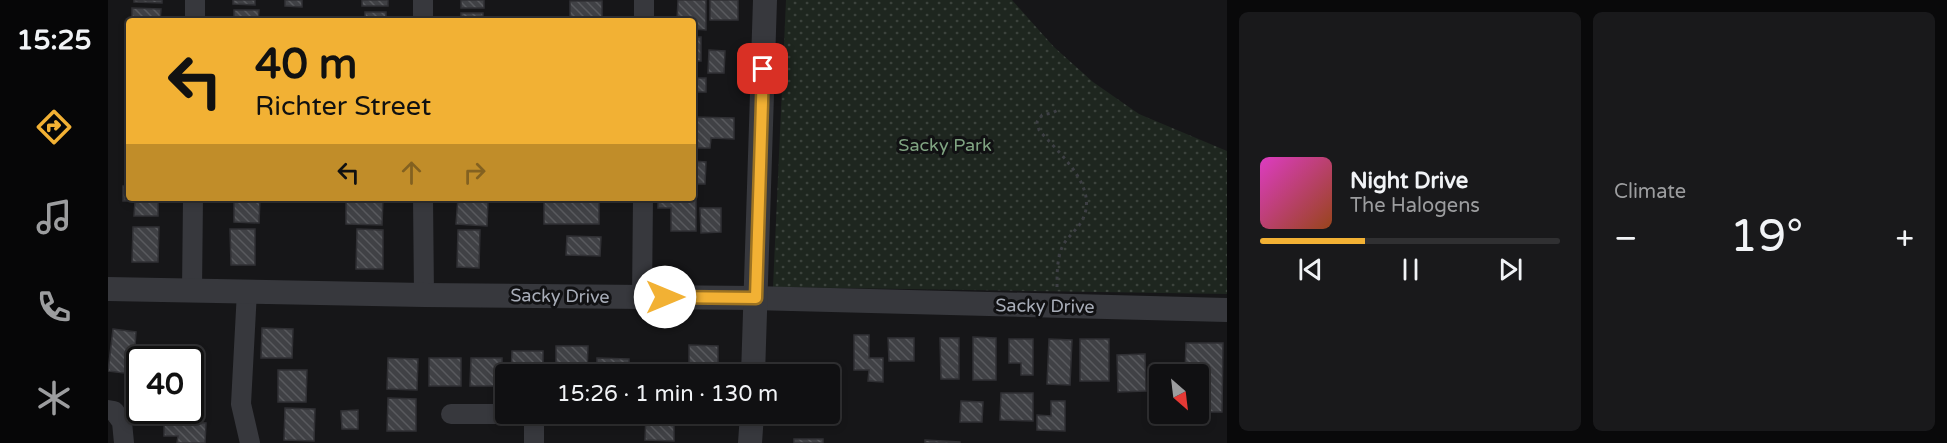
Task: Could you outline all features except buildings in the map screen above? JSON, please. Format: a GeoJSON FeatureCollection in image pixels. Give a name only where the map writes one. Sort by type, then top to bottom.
{"type":"FeatureCollection","features":[{"type":"Feature","properties":{"kind":"street"},"geometry":{"type":"LineString","coordinates":[[195,0],[195,18]]}},
{"type":"Feature","properties":{"kind":"street"},"geometry":{"type":"LineString","coordinates":[[423,0],[423,18]]}},
{"type":"Feature","properties":{"kind":"street"},"geometry":{"type":"LineString","coordinates":[[644,0],[644,18]]}},
{"type":"Feature","properties":{"kind":"street"},"geometry":{"type":"LineString","coordinates":[[753,364],[765,0]]}},
{"type":"Feature","properties":{"kind":"street"},"geometry":{"type":"LineString","coordinates":[[192,291],[193,201]]}},
{"type":"Feature","properties":{"kind":"street"},"geometry":{"type":"LineString","coordinates":[[423,201],[424,295]]}},
{"type":"Feature","properties":{"kind":"street"},"geometry":{"type":"LineString","coordinates":[[642,201],[642,297]]}},
{"type":"Feature","properties":{"kind":"street","name":"Sacky Drive"},"geometry":{"type":"LineString","coordinates":[[108,289],[756,298],[1227,309]]}},
{"type":"Feature","properties":{"kind":"street"},"geometry":{"type":"LineString","coordinates":[[248,291],[241,404],[250,443]]}},
{"type":"Feature","properties":{"kind":"street"},"geometry":{"type":"LineString","coordinates":[[108,410],[114,411],[122,422],[124,443]]}},
{"type":"Feature","properties":{"kind":"street"},"geometry":{"type":"LineString","coordinates":[[451,414],[495,415]]}},
{"type":"Feature","properties":{"kind":"street"},"geometry":{"type":"LineString","coordinates":[[534,424],[534,443]]}},
{"type":"Feature","properties":{"kind":"street"},"geometry":{"type":"LineString","coordinates":[[750,443],[751,424]]}},
{"type":"Feature","properties":{"kind":"path"},"geometry":{"type":"LineString","coordinates":[[1056,306],[1060,250],[1081,223],[1086,208],[1086,194],[1080,177],[1039,130],[1037,122],[1042,115],[1058,110]]}},
{"type":"Feature","properties":{"kind":"green space","name":"Sacky Park"},"geometry":{"type":"Polygon","coordinates":[[[786,0],[1012,0],[1054,47],[1093,82],[1139,114],[1227,151],[1227,294],[773,287],[786,0]]]}},
{"type":"Feature","properties":{"kind":"route"},"geometry":{"type":"LineString","coordinates":[[665,297],[756,298],[763,69]]}}]}
